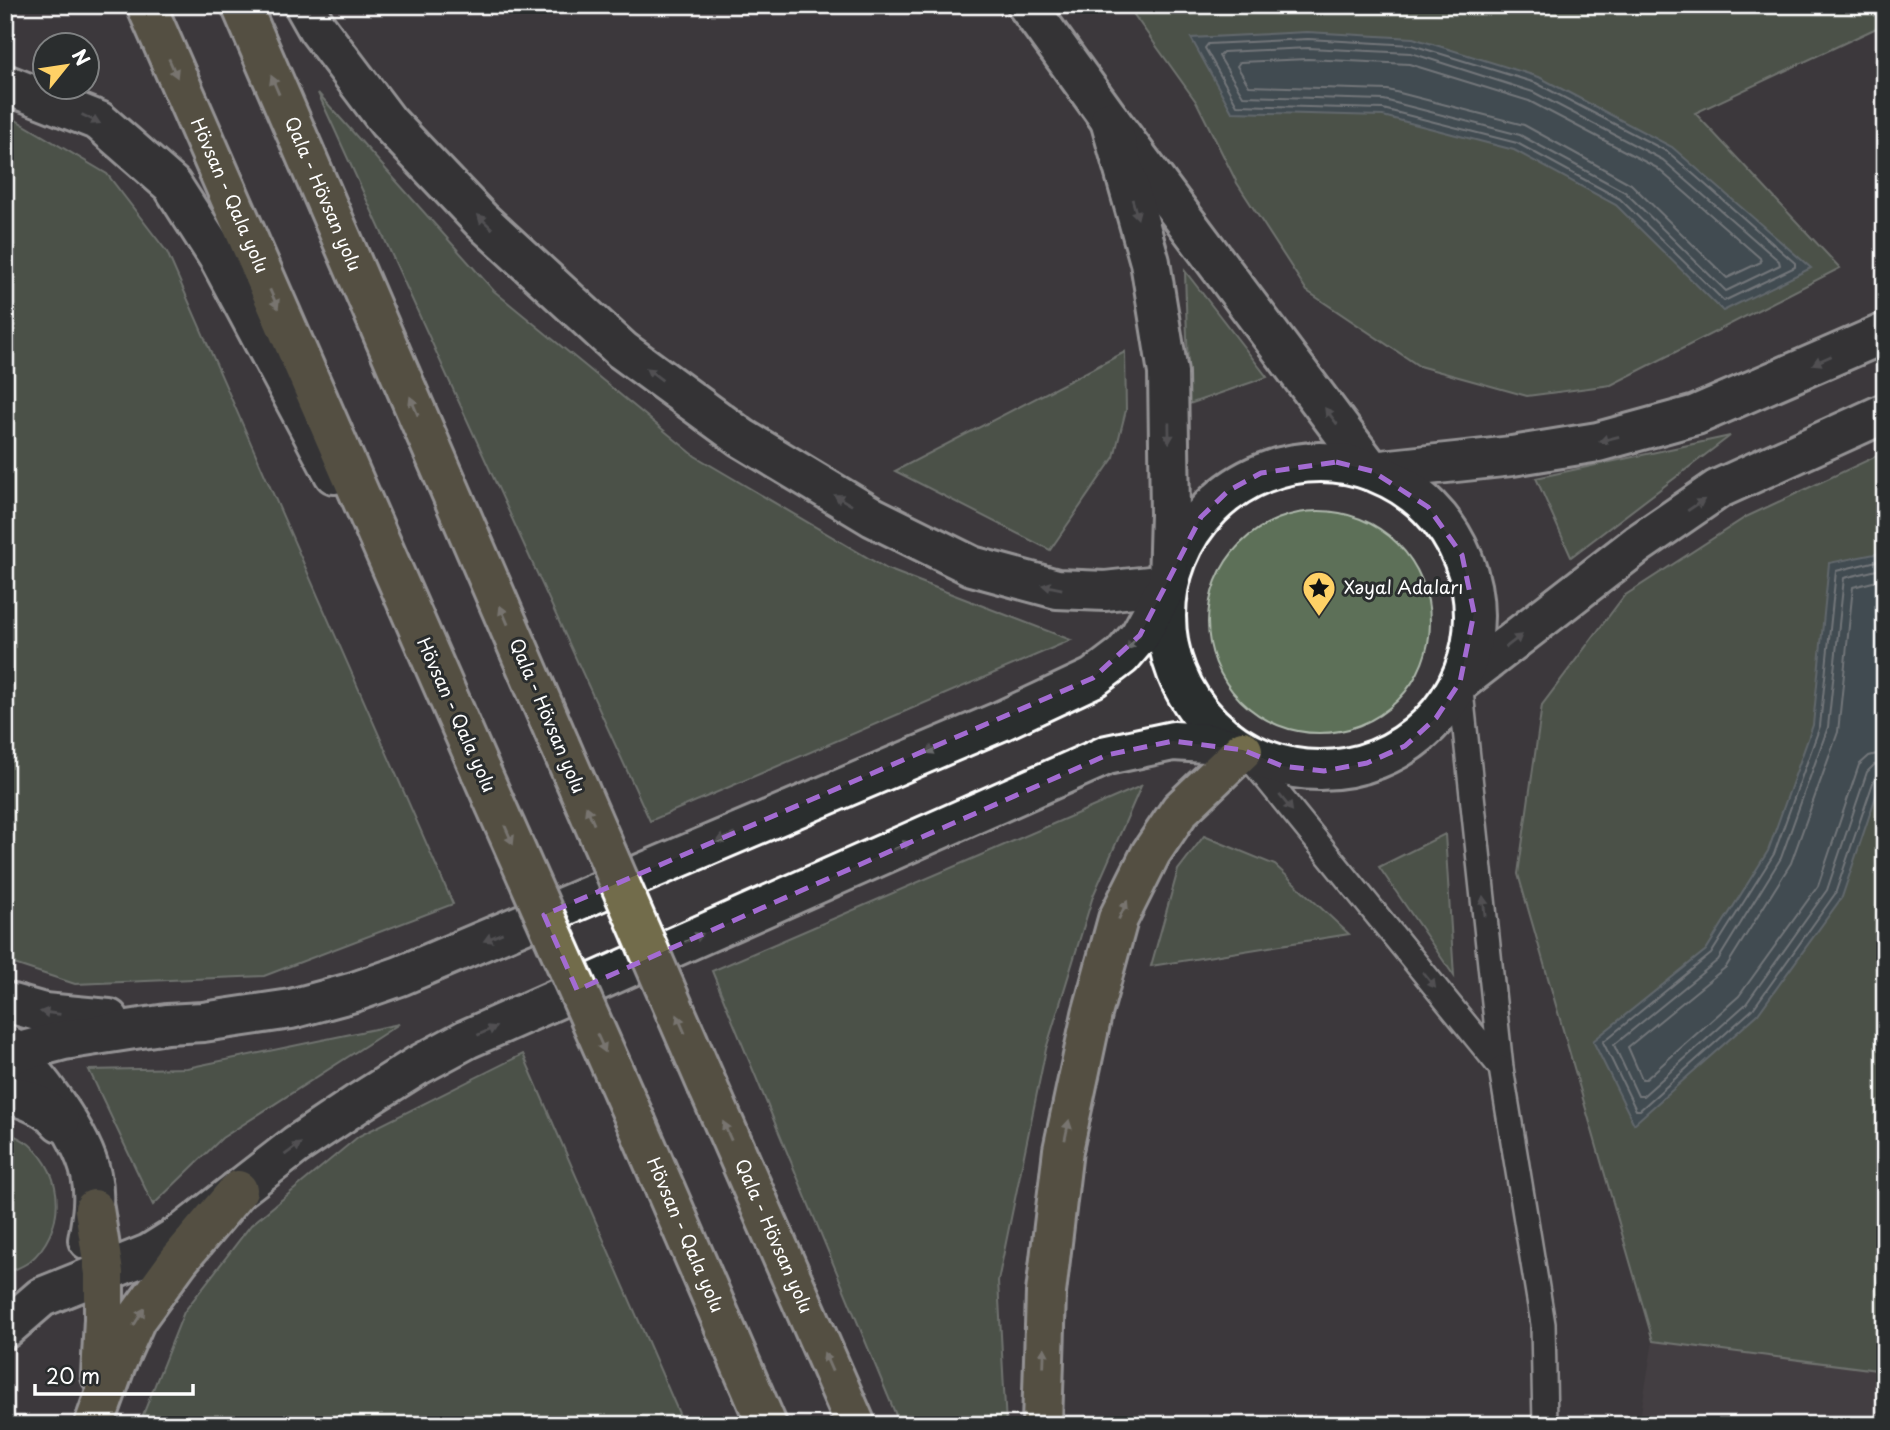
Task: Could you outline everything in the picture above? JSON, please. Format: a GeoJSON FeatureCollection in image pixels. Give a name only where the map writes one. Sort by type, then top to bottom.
{"type":"FeatureCollection","features":[{"type":"Feature","properties":{"kind":"main road","name":"Hövsan - Qala yolu"},"geometry":{"type":"LineString","coordinates":[[146,5],[767,1425]]}},
{"type":"Feature","properties":{"kind":"main road","name":"Qala - Hövsan yolu"},"geometry":{"type":"LineString","coordinates":[[241,5],[856,1425]]}},
{"type":"Feature","properties":{"kind":"main road"},"geometry":{"type":"LineString","coordinates":[[1042,1425],[1046,1293],[1063,1150],[1092,1014],[1118,919],[1150,853],[1180,810],[1243,750]]}},
{"type":"Feature","properties":{"kind":"main road"},"geometry":{"type":"LineString","coordinates":[[95,1420],[136,1319],[179,1260],[238,1190]]}},
{"type":"Feature","properties":{"kind":"main road"},"geometry":{"type":"LineString","coordinates":[[94,1209],[104,1273],[103,1352],[95,1420]]}},
{"type":"Feature","properties":{"kind":"main road"},"geometry":{"type":"LineString","coordinates":[[685,1236],[748,1425]]}},
{"type":"Feature","properties":{"kind":"street"},"geometry":{"type":"LineString","coordinates":[[304,5],[317,28],[388,121],[481,220],[622,350],[742,438],[873,517],[972,566],[1056,589],[1105,592],[1168,584]]}},
{"type":"Feature","properties":{"kind":"street"},"geometry":{"type":"LineString","coordinates":[[1027,5],[1372,471]]}},
{"type":"Feature","properties":{"kind":"street"},"geometry":{"type":"LineString","coordinates":[[5,83],[99,121],[172,185],[220,260],[424,642]]}},
{"type":"Feature","properties":{"kind":"street"},"geometry":{"type":"LineString","coordinates":[[1110,120],[1150,262],[1168,373],[1170,514],[1166,631],[1178,676],[1205,718],[1243,750]]}},
{"type":"Feature","properties":{"kind":"street"},"geometry":{"type":"LineString","coordinates":[[1372,471],[1512,456],[1598,442],[1696,415],[1885,333]]}},
{"type":"Feature","properties":{"kind":"street"},"geometry":{"type":"LineString","coordinates":[[1460,682],[1638,544],[1718,489],[1885,413]]}},
{"type":"Feature","properties":{"kind":"street"},"geometry":{"type":"LineString","coordinates":[[5,1311],[149,1254],[184,1232],[296,1146],[360,1102],[417,1066],[467,1039],[1094,760],[1173,741],[1206,743],[1243,750],[1282,766],[1324,771],[1367,763],[1405,746],[1436,718],[1460,682],[1472,642],[1474,613],[1470,583],[1462,555],[1447,530],[1428,507],[1406,488],[1372,471],[1336,462],[1298,463],[1261,473],[1228,491],[1201,517],[1181,548],[1168,584],[1140,635],[1122,656],[1093,678],[1001,721],[400,976],[354,992],[291,1009],[203,1022],[167,1024],[9,1051]]}},
{"type":"Feature","properties":{"kind":"street"},"geometry":{"type":"LineString","coordinates":[[5,1002],[44,1013],[167,1024]]}},
{"type":"Feature","properties":{"kind":"street"},"geometry":{"type":"LineString","coordinates":[[5,1329],[69,1274],[87,1243],[94,1209],[91,1174],[77,1142],[45,1087],[9,1051]]}},
{"type":"Feature","properties":{"kind":"street"},"geometry":{"type":"LineString","coordinates":[[5,1093],[24,1097],[54,1115],[77,1142]]}},
{"type":"Feature","properties":{"kind":"lane"},"geometry":{"type":"LineString","coordinates":[[1460,682],[1501,1068],[1543,1324],[1545,1425]]}},
{"type":"Feature","properties":{"kind":"lane"},"geometry":{"type":"LineString","coordinates":[[1243,750],[1501,1068]]}},
{"type":"Feature","properties":{"kind":"highlighted area"},"geometry":{"type":"Polygon","coordinates":[[[1336,462],[1372,471],[1428,507],[1462,555],[1474,613],[1460,682],[1436,718],[1405,746],[1367,763],[1324,771],[1282,766],[1243,750],[1173,741],[1107,755],[577,990],[544,915],[1093,678],[1140,635],[1201,517],[1228,491],[1261,473],[1336,462]]]}},
{"type":"Feature","properties":{"kind":"shaded area"},"geometry":{"type":"Polygon","coordinates":[[[1653,1341],[1885,1371],[1885,1425],[1639,1425],[1653,1341]]]}},
{"type":"Feature","properties":{"kind":"green space"},"geometry":{"type":"Polygon","coordinates":[[[1127,5],[1885,5],[1885,24],[1695,113],[1840,268],[1611,385],[1527,396],[1419,366],[1307,291],[1237,183],[1197,103],[1127,5]]]}},
{"type":"Feature","properties":{"kind":"green space"},"geometry":{"type":"Polygon","coordinates":[[[318,93],[494,291],[695,456],[887,569],[1071,640],[650,821],[318,93]]]}},
{"type":"Feature","properties":{"kind":"green space"},"geometry":{"type":"Polygon","coordinates":[[[5,118],[14,119],[107,174],[167,252],[453,904],[264,976],[75,984],[5,961],[5,118]]]}},
{"type":"Feature","properties":{"kind":"green space"},"geometry":{"type":"Polygon","coordinates":[[[1185,271],[1267,377],[1189,404],[1185,271]]]}},
{"type":"Feature","properties":{"kind":"green space"},"geometry":{"type":"Polygon","coordinates":[[[1125,352],[1126,410],[1114,457],[1050,550],[895,471],[1125,352]]]}},
{"type":"Feature","properties":{"kind":"green space"},"geometry":{"type":"Polygon","coordinates":[[[1730,436],[1571,557],[1536,478],[1730,436]]]}},
{"type":"Feature","properties":{"kind":"green space"},"geometry":{"type":"Polygon","coordinates":[[[1885,452],[1885,1371],[1653,1341],[1518,874],[1542,705],[1624,596],[1746,517],[1885,452]]]}},
{"type":"Feature","properties":{"kind":"green space"},"geometry":{"type":"Polygon","coordinates":[[[1319,511],[1341,513],[1371,524],[1389,536],[1405,552],[1417,570],[1425,590],[1430,622],[1428,644],[1417,674],[1405,692],[1389,708],[1371,720],[1351,728],[1319,733],[1297,731],[1267,720],[1249,708],[1233,692],[1221,674],[1213,654],[1208,622],[1210,600],[1221,570],[1233,552],[1249,536],[1267,524],[1287,516],[1319,511]]]}},
{"type":"Feature","properties":{"kind":"green space"},"geometry":{"type":"Polygon","coordinates":[[[1141,786],[1093,896],[1046,1049],[998,1281],[1006,1425],[900,1425],[712,971],[1141,786]]]}},
{"type":"Feature","properties":{"kind":"green space"},"geometry":{"type":"Polygon","coordinates":[[[1445,834],[1454,976],[1379,867],[1445,834]]]}},
{"type":"Feature","properties":{"kind":"green space"},"geometry":{"type":"Polygon","coordinates":[[[1204,836],[1275,865],[1349,934],[1151,966],[1178,870],[1204,836]]]}},
{"type":"Feature","properties":{"kind":"green space"},"geometry":{"type":"Polygon","coordinates":[[[399,1024],[222,1138],[153,1205],[89,1070],[187,1068],[399,1024]]]}},
{"type":"Feature","properties":{"kind":"green space"},"geometry":{"type":"Polygon","coordinates":[[[523,1054],[684,1425],[139,1425],[184,1312],[251,1225],[359,1136],[523,1054]]]}},
{"type":"Feature","properties":{"kind":"green space"},"geometry":{"type":"Polygon","coordinates":[[[5,1131],[29,1144],[41,1157],[50,1171],[57,1203],[50,1235],[41,1249],[29,1262],[5,1274],[5,1131]]]}},
{"type":"Feature","properties":{"kind":"water"},"geometry":{"type":"Polygon","coordinates":[[[1307,32],[1413,38],[1539,77],[1672,147],[1811,268],[1723,311],[1616,205],[1514,150],[1383,116],[1232,112],[1191,38],[1307,32]]]}},
{"type":"Feature","properties":{"kind":"water"},"geometry":{"type":"Polygon","coordinates":[[[1885,552],[1885,769],[1842,897],[1758,1014],[1634,1124],[1593,1041],[1706,950],[1768,851],[1813,725],[1829,563],[1885,552]]]}},
{"type":"Feature","properties":{"kind":"place","name":"Xəyal Adaları"},"geometry":{"type":"Point","coordinates":[1319,618]}}]}
